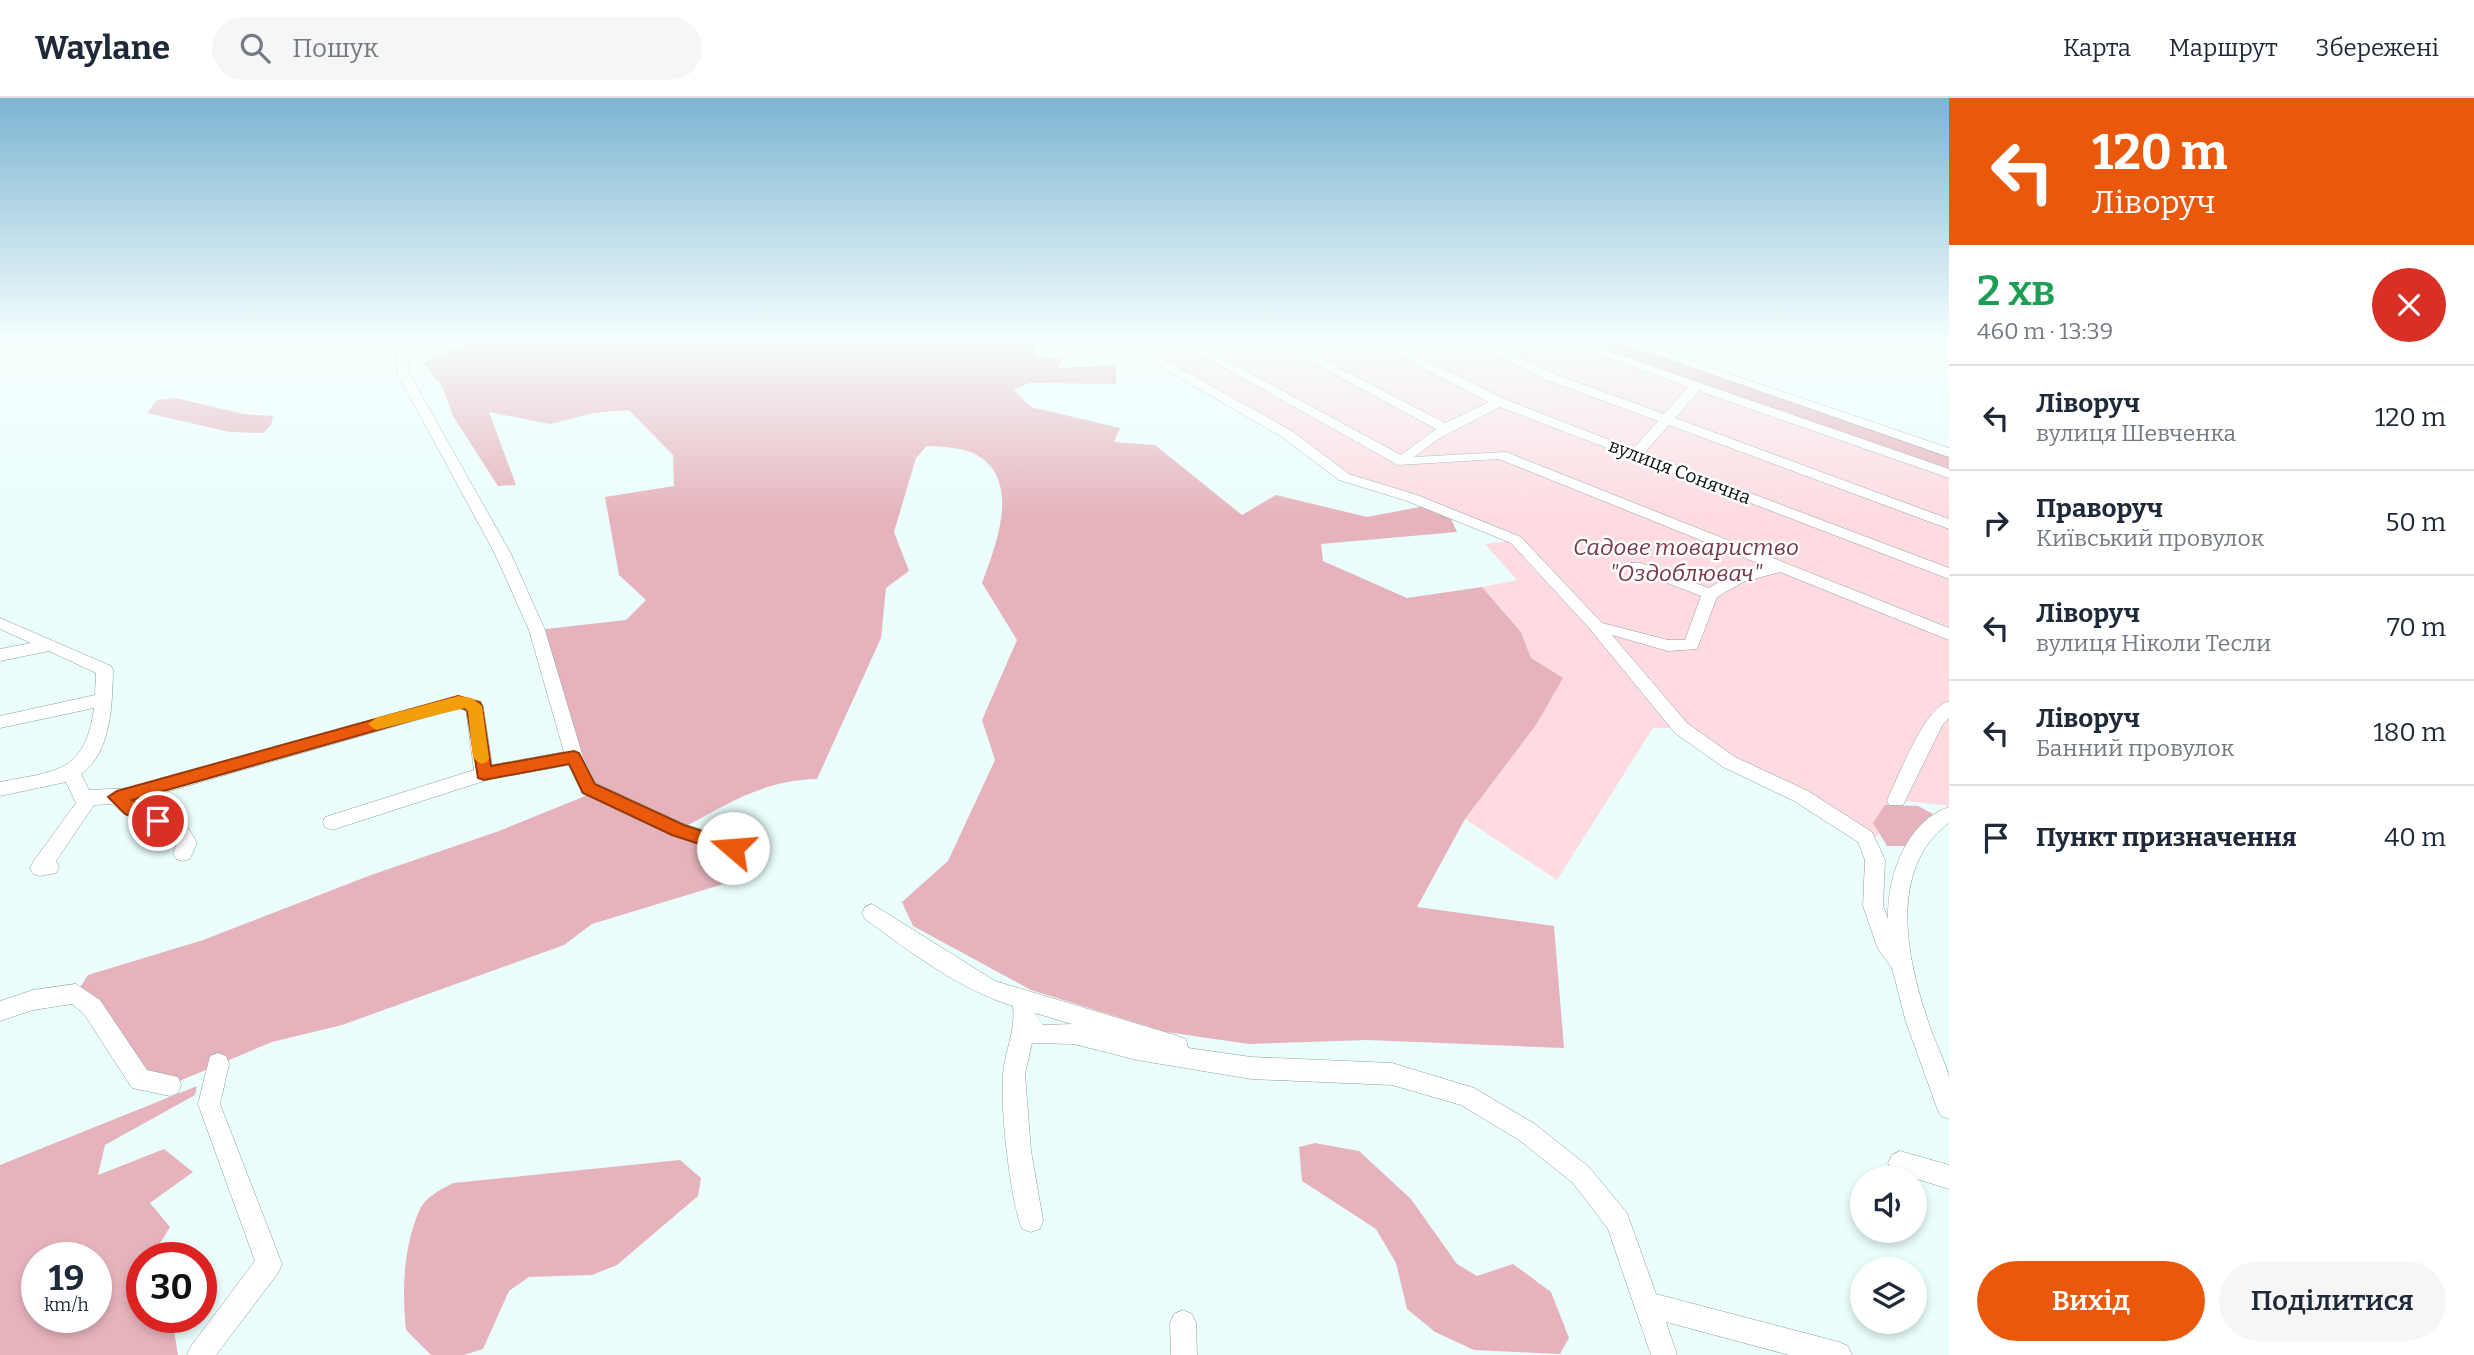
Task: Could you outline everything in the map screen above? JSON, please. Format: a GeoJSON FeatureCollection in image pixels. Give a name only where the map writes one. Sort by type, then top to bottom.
{"type":"FeatureCollection","features":[{"type":"Feature","properties":{"kind":"street"},"geometry":{"type":"LineString","coordinates":[[418,400],[503,554],[537,631],[574,757],[589,788],[678,830],[733,848]]}},
{"type":"Feature","properties":{"kind":"street"},"geometry":{"type":"LineString","coordinates":[[1226,400],[1287,434],[1344,477],[1412,498],[1516,540],[1597,628],[1681,728],[1729,762],[1801,796],[1865,837],[1875,860],[1873,906],[1888,949],[1901,964]]}},
{"type":"Feature","properties":{"kind":"street"},"geometry":{"type":"LineString","coordinates":[[1289,400],[1402,462],[1501,455],[1778,568],[1949,634]]}},
{"type":"Feature","properties":{"kind":"street"},"geometry":{"type":"LineString","coordinates":[[1390,400],[1446,429]]}},
{"type":"Feature","properties":{"kind":"street","name":"вулиця Сонячна"},"geometry":{"type":"LineString","coordinates":[[1494,400],[1949,574]]}},
{"type":"Feature","properties":{"kind":"street"},"geometry":{"type":"LineString","coordinates":[[1612,400],[1949,524]]}},
{"type":"Feature","properties":{"kind":"street"},"geometry":{"type":"LineString","coordinates":[[1636,454],[1684,400]]}},
{"type":"Feature","properties":{"kind":"street"},"geometry":{"type":"LineString","coordinates":[[1735,400],[1949,474]]}},
{"type":"Feature","properties":{"kind":"street"},"geometry":{"type":"LineString","coordinates":[[1794,400],[1949,453]]}},
{"type":"Feature","properties":{"kind":"street"},"geometry":{"type":"LineString","coordinates":[[1402,462],[1407,455],[1446,429],[1499,402]]}},
{"type":"Feature","properties":{"kind":"street"},"geometry":{"type":"LineString","coordinates":[[1636,566],[1710,594]]}},
{"type":"Feature","properties":{"kind":"street"},"geometry":{"type":"LineString","coordinates":[[1597,628],[1616,627],[1676,649],[1691,645],[1710,594],[1738,578],[1778,568]]}},
{"type":"Feature","properties":{"kind":"street"},"geometry":{"type":"LineString","coordinates":[[0,623],[105,670],[103,700],[92,751],[72,772],[0,789]]}},
{"type":"Feature","properties":{"kind":"street"},"geometry":{"type":"LineString","coordinates":[[0,655],[50,645]]}},
{"type":"Feature","properties":{"kind":"street"},"geometry":{"type":"LineString","coordinates":[[0,722],[103,700]]}},
{"type":"Feature","properties":{"kind":"street"},"geometry":{"type":"LineString","coordinates":[[84,798],[117,797],[458,702],[474,706],[484,774]]}},
{"type":"Feature","properties":{"kind":"street"},"geometry":{"type":"LineString","coordinates":[[1896,800],[1936,720],[1949,707]]}},
{"type":"Feature","properties":{"kind":"street"},"geometry":{"type":"LineString","coordinates":[[332,822],[484,774],[574,757]]}},
{"type":"Feature","properties":{"kind":"street"},"geometry":{"type":"LineString","coordinates":[[45,867],[85,804],[72,772]]}},
{"type":"Feature","properties":{"kind":"street"},"geometry":{"type":"LineString","coordinates":[[117,797],[131,809],[182,834],[187,843],[183,853]]}},
{"type":"Feature","properties":{"kind":"street"},"geometry":{"type":"LineString","coordinates":[[1949,814],[1930,828],[1905,865],[1896,918],[1901,964],[1917,1023],[1949,1108]]}},
{"type":"Feature","properties":{"kind":"street"},"geometry":{"type":"LineString","coordinates":[[872,913],[924,950],[1024,1012],[1226,1055],[1279,1058]]}},
{"type":"Feature","properties":{"kind":"street"},"geometry":{"type":"LineString","coordinates":[[0,1011],[33,1000],[76,994],[92,1007],[140,1080],[170,1085]]}},
{"type":"Feature","properties":{"kind":"street"},"geometry":{"type":"LineString","coordinates":[[1024,1012],[1014,1074],[1019,1151],[1031,1220]]}},
{"type":"Feature","properties":{"kind":"street"},"geometry":{"type":"LineString","coordinates":[[1024,1012],[1038,1035],[1074,1034],[1137,1050],[1251,1068],[1392,1074],[1466,1096],[1527,1132],[1581,1175],[1618,1222],[1664,1355]]}},
{"type":"Feature","properties":{"kind":"street"},"geometry":{"type":"LineString","coordinates":[[200,1355],[270,1264],[209,1104],[218,1063]]}},
{"type":"Feature","properties":{"kind":"street"},"geometry":{"type":"LineString","coordinates":[[1900,1163],[1949,1177]]}},
{"type":"Feature","properties":{"kind":"street"},"geometry":{"type":"LineString","coordinates":[[1645,1304],[1839,1355]]}},
{"type":"Feature","properties":{"kind":"street"},"geometry":{"type":"LineString","coordinates":[[1183,1323],[1184,1355]]}},
{"type":"Feature","properties":{"kind":"green space","name":"Садове товариство \"Оздоблювач\""},"geometry":{"type":"Polygon","coordinates":[[[1224,400],[1737,400],[1949,474],[1949,806],[1896,800],[1872,846],[1681,728],[1653,728],[1557,880],[1465,819],[1536,725],[1531,658],[1521,632],[1482,587],[1517,580],[1485,544],[1514,540],[1344,477],[1224,400]]]}},
{"type":"Feature","properties":{"kind":"shaded area"},"geometry":{"type":"Polygon","coordinates":[[[157,400],[182,400],[244,414],[273,416],[271,425],[263,433],[230,432],[147,413],[157,400]]]}},
{"type":"Feature","properties":{"kind":"shaded area"},"geometry":{"type":"Polygon","coordinates":[[[447,400],[1024,400],[1031,407],[1120,428],[1114,442],[1155,445],[1242,515],[1276,495],[1367,517],[1430,505],[1448,512],[1457,532],[1321,544],[1323,561],[1407,598],[1482,587],[1521,632],[1531,658],[1563,678],[1536,725],[1465,819],[1417,907],[1554,926],[1564,1048],[1367,1040],[1249,1044],[1166,1032],[1031,990],[913,926],[902,902],[948,861],[995,760],[982,720],[1017,640],[982,583],[998,535],[1002,500],[999,483],[992,469],[980,457],[955,448],[927,446],[916,458],[894,532],[909,571],[886,588],[881,638],[817,779],[797,780],[762,789],[679,830],[733,848],[738,864],[730,882],[592,924],[564,945],[342,1025],[272,1042],[170,1085],[140,1080],[76,994],[88,975],[203,940],[371,875],[499,831],[595,792],[537,630],[626,620],[646,600],[619,575],[605,497],[674,486],[673,455],[629,410],[593,413],[550,424],[489,412],[516,485],[498,486],[453,416],[447,400]]]}},
{"type":"Feature","properties":{"kind":"shaded area"},"geometry":{"type":"Polygon","coordinates":[[[1737,400],[1789,400],[1949,453],[1949,474],[1737,400]]]}},
{"type":"Feature","properties":{"kind":"shaded area"},"geometry":{"type":"Polygon","coordinates":[[[1885,805],[1918,806],[1933,814],[1908,846],[1887,846],[1873,823],[1885,805]]]}},
{"type":"Feature","properties":{"kind":"shaded area"},"geometry":{"type":"Polygon","coordinates":[[[197,1086],[195,1095],[105,1145],[98,1175],[164,1149],[193,1172],[150,1203],[170,1227],[161,1242],[126,1242],[126,1333],[174,1333],[178,1355],[0,1355],[0,1165],[197,1086]]]}},
{"type":"Feature","properties":{"kind":"shaded area"},"geometry":{"type":"Polygon","coordinates":[[[1315,1143],[1359,1151],[1411,1199],[1457,1264],[1477,1276],[1513,1264],[1551,1292],[1569,1338],[1560,1354],[1474,1350],[1435,1332],[1407,1309],[1396,1263],[1376,1229],[1302,1181],[1299,1147],[1315,1143]]]}},
{"type":"Feature","properties":{"kind":"shaded area"},"geometry":{"type":"Polygon","coordinates":[[[680,1160],[701,1178],[698,1196],[617,1265],[592,1275],[529,1277],[509,1291],[483,1349],[464,1355],[431,1355],[406,1330],[404,1285],[410,1240],[419,1211],[438,1191],[453,1183],[680,1160]]]}},
{"type":"Feature","properties":{"kind":"slow traffic"},"geometry":{"type":"LineString","coordinates":[[376,724],[458,702],[467,702],[474,706],[476,711],[481,758]]}},
{"type":"Feature","properties":{"kind":"route"},"geometry":{"type":"LineString","coordinates":[[158,821],[131,809],[117,797],[132,795],[331,736],[458,702],[467,702],[474,706],[476,711],[484,774],[574,757],[589,788],[678,830],[733,848]]}}]}
